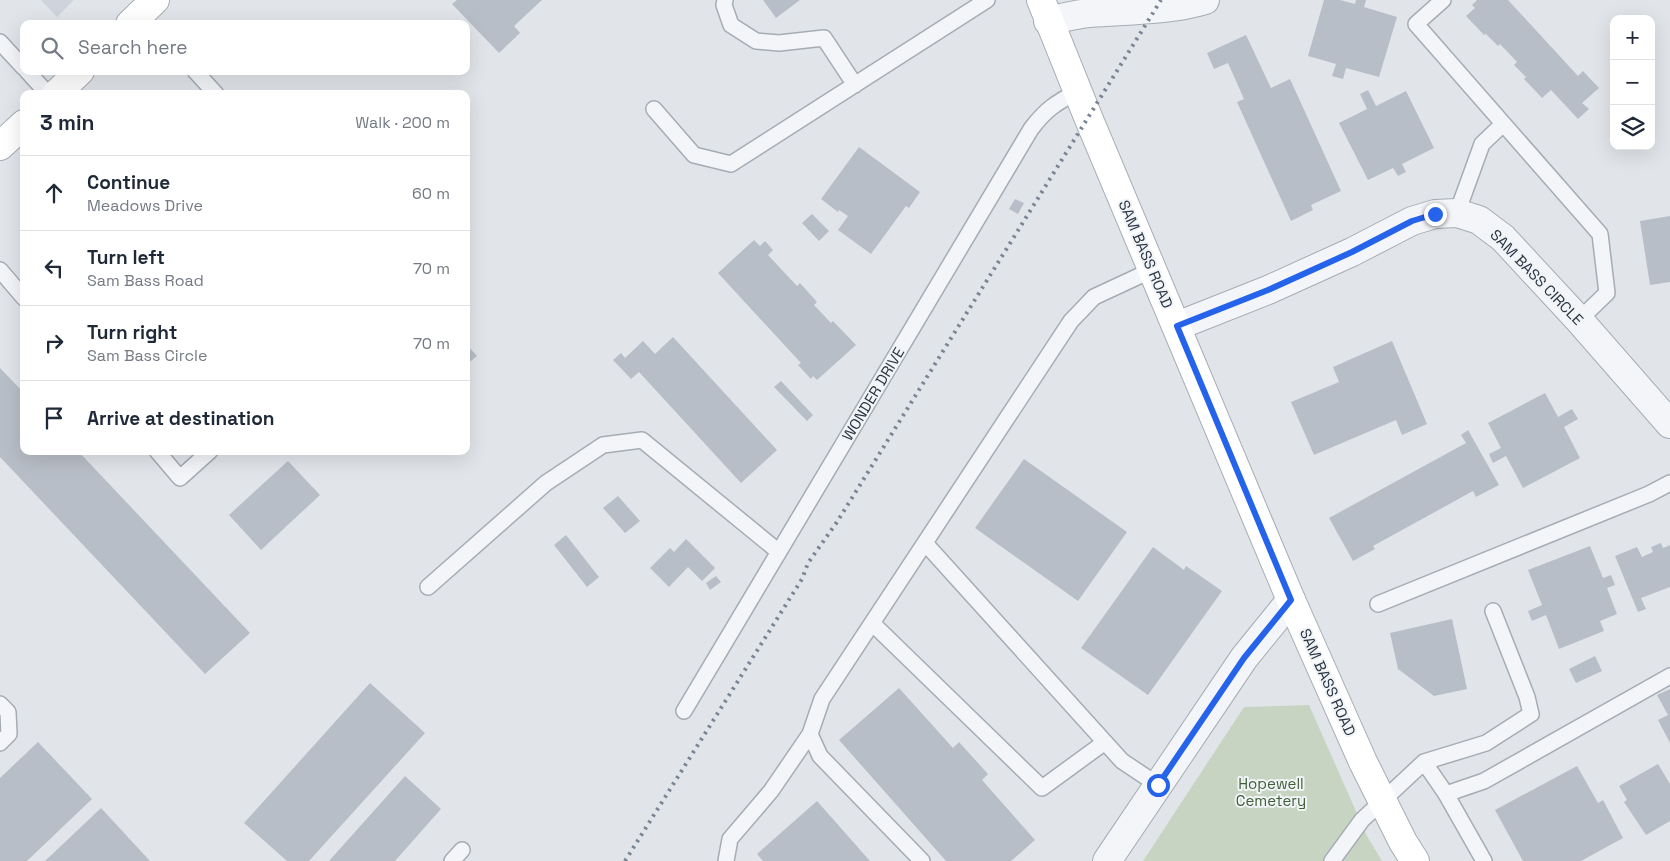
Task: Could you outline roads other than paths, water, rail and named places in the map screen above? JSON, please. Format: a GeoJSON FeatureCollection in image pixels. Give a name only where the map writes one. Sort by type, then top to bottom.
{"type":"FeatureCollection","features":[{"type":"Feature","properties":{"kind":"main road","name":"SAM BASS ROAD"},"geometry":{"type":"LineString","coordinates":[[1044,10],[1291,600],[1363,762],[1403,842],[1415,861]]}},
{"type":"Feature","properties":{"kind":"main road"},"geometry":{"type":"LineString","coordinates":[[60,90],[76,75]]}},
{"type":"Feature","properties":{"kind":"main road"},"geometry":{"type":"LineString","coordinates":[[0,146],[20,128]]}},
{"type":"Feature","properties":{"kind":"street"},"geometry":{"type":"LineString","coordinates":[[1044,10],[1088,13],[1155,9],[1192,4],[1206,0]]}},
{"type":"Feature","properties":{"kind":"street","name":"SAM BASS CIRCLE"},"geometry":{"type":"LineString","coordinates":[[1177,326],[1268,290],[1352,252],[1412,221],[1435,214],[1456,213],[1479,220],[1503,238],[1667,417]]}},
{"type":"Feature","properties":{"kind":"street"},"geometry":{"type":"LineString","coordinates":[[1107,861],[1244,658],[1291,600]]}},
{"type":"Feature","properties":{"kind":"lane"},"geometry":{"type":"LineString","coordinates":[[725,0],[724,5],[731,25],[756,41],[779,43],[824,38],[855,85]]}},
{"type":"Feature","properties":{"kind":"lane"},"geometry":{"type":"LineString","coordinates":[[654,108],[694,154],[731,164],[986,0]]}},
{"type":"Feature","properties":{"kind":"lane"},"geometry":{"type":"LineString","coordinates":[[1443,0],[1416,24],[1600,234],[1607,293],[1579,320]]}},
{"type":"Feature","properties":{"kind":"lane"},"geometry":{"type":"LineString","coordinates":[[0,42],[20,64]]}},
{"type":"Feature","properties":{"kind":"lane"},"geometry":{"type":"LineString","coordinates":[[31,75],[44,90]]}},
{"type":"Feature","properties":{"kind":"lane"},"geometry":{"type":"LineString","coordinates":[[199,75],[212,90]]}},
{"type":"Feature","properties":{"kind":"lane","name":"WONDER DRIVE"},"geometry":{"type":"LineString","coordinates":[[684,711],[1031,129],[1041,115],[1051,106],[1078,91]]}},
{"type":"Feature","properties":{"kind":"lane"},"geometry":{"type":"LineString","coordinates":[[1456,213],[1482,144],[1503,124]]}},
{"type":"Feature","properties":{"kind":"lane"},"geometry":{"type":"LineString","coordinates":[[0,270],[20,293]]}},
{"type":"Feature","properties":{"kind":"lane"},"geometry":{"type":"LineString","coordinates":[[726,861],[730,839],[771,791],[810,734],[822,699],[1072,321],[1094,297],[1152,270]]}},
{"type":"Feature","properties":{"kind":"lane"},"geometry":{"type":"LineString","coordinates":[[428,587],[546,483],[603,445],[642,440],[779,552]]}},
{"type":"Feature","properties":{"kind":"lane"},"geometry":{"type":"LineString","coordinates":[[160,455],[180,478],[206,455]]}},
{"type":"Feature","properties":{"kind":"lane"},"geometry":{"type":"LineString","coordinates":[[1378,604],[1649,494],[1670,483]]}},
{"type":"Feature","properties":{"kind":"lane"},"geometry":{"type":"LineString","coordinates":[[925,543],[1122,760],[1158,785]]}},
{"type":"Feature","properties":{"kind":"lane"},"geometry":{"type":"LineString","coordinates":[[1332,861],[1362,820],[1424,762],[1486,743],[1530,714],[1528,697],[1493,611]]}},
{"type":"Feature","properties":{"kind":"lane"},"geometry":{"type":"LineString","coordinates":[[872,624],[1042,788],[1105,742]]}},
{"type":"Feature","properties":{"kind":"lane"},"geometry":{"type":"LineString","coordinates":[[1446,794],[1484,781],[1670,676]]}},
{"type":"Feature","properties":{"kind":"lane"},"geometry":{"type":"LineString","coordinates":[[0,704],[8,712],[9,734],[0,743]]}},
{"type":"Feature","properties":{"kind":"lane"},"geometry":{"type":"LineString","coordinates":[[810,734],[820,756],[922,861]]}},
{"type":"Feature","properties":{"kind":"lane"},"geometry":{"type":"LineString","coordinates":[[1424,762],[1446,794],[1483,861]]}},
{"type":"Feature","properties":{"kind":"railway"},"geometry":{"type":"LineString","coordinates":[[625,861],[802,579],[808,563],[837,522],[1161,0]]}},
{"type":"Feature","properties":{"kind":"park label","name":"Hopewell Cemetery"},"geometry":{"type":"Point","coordinates":[1271,792]}}]}
